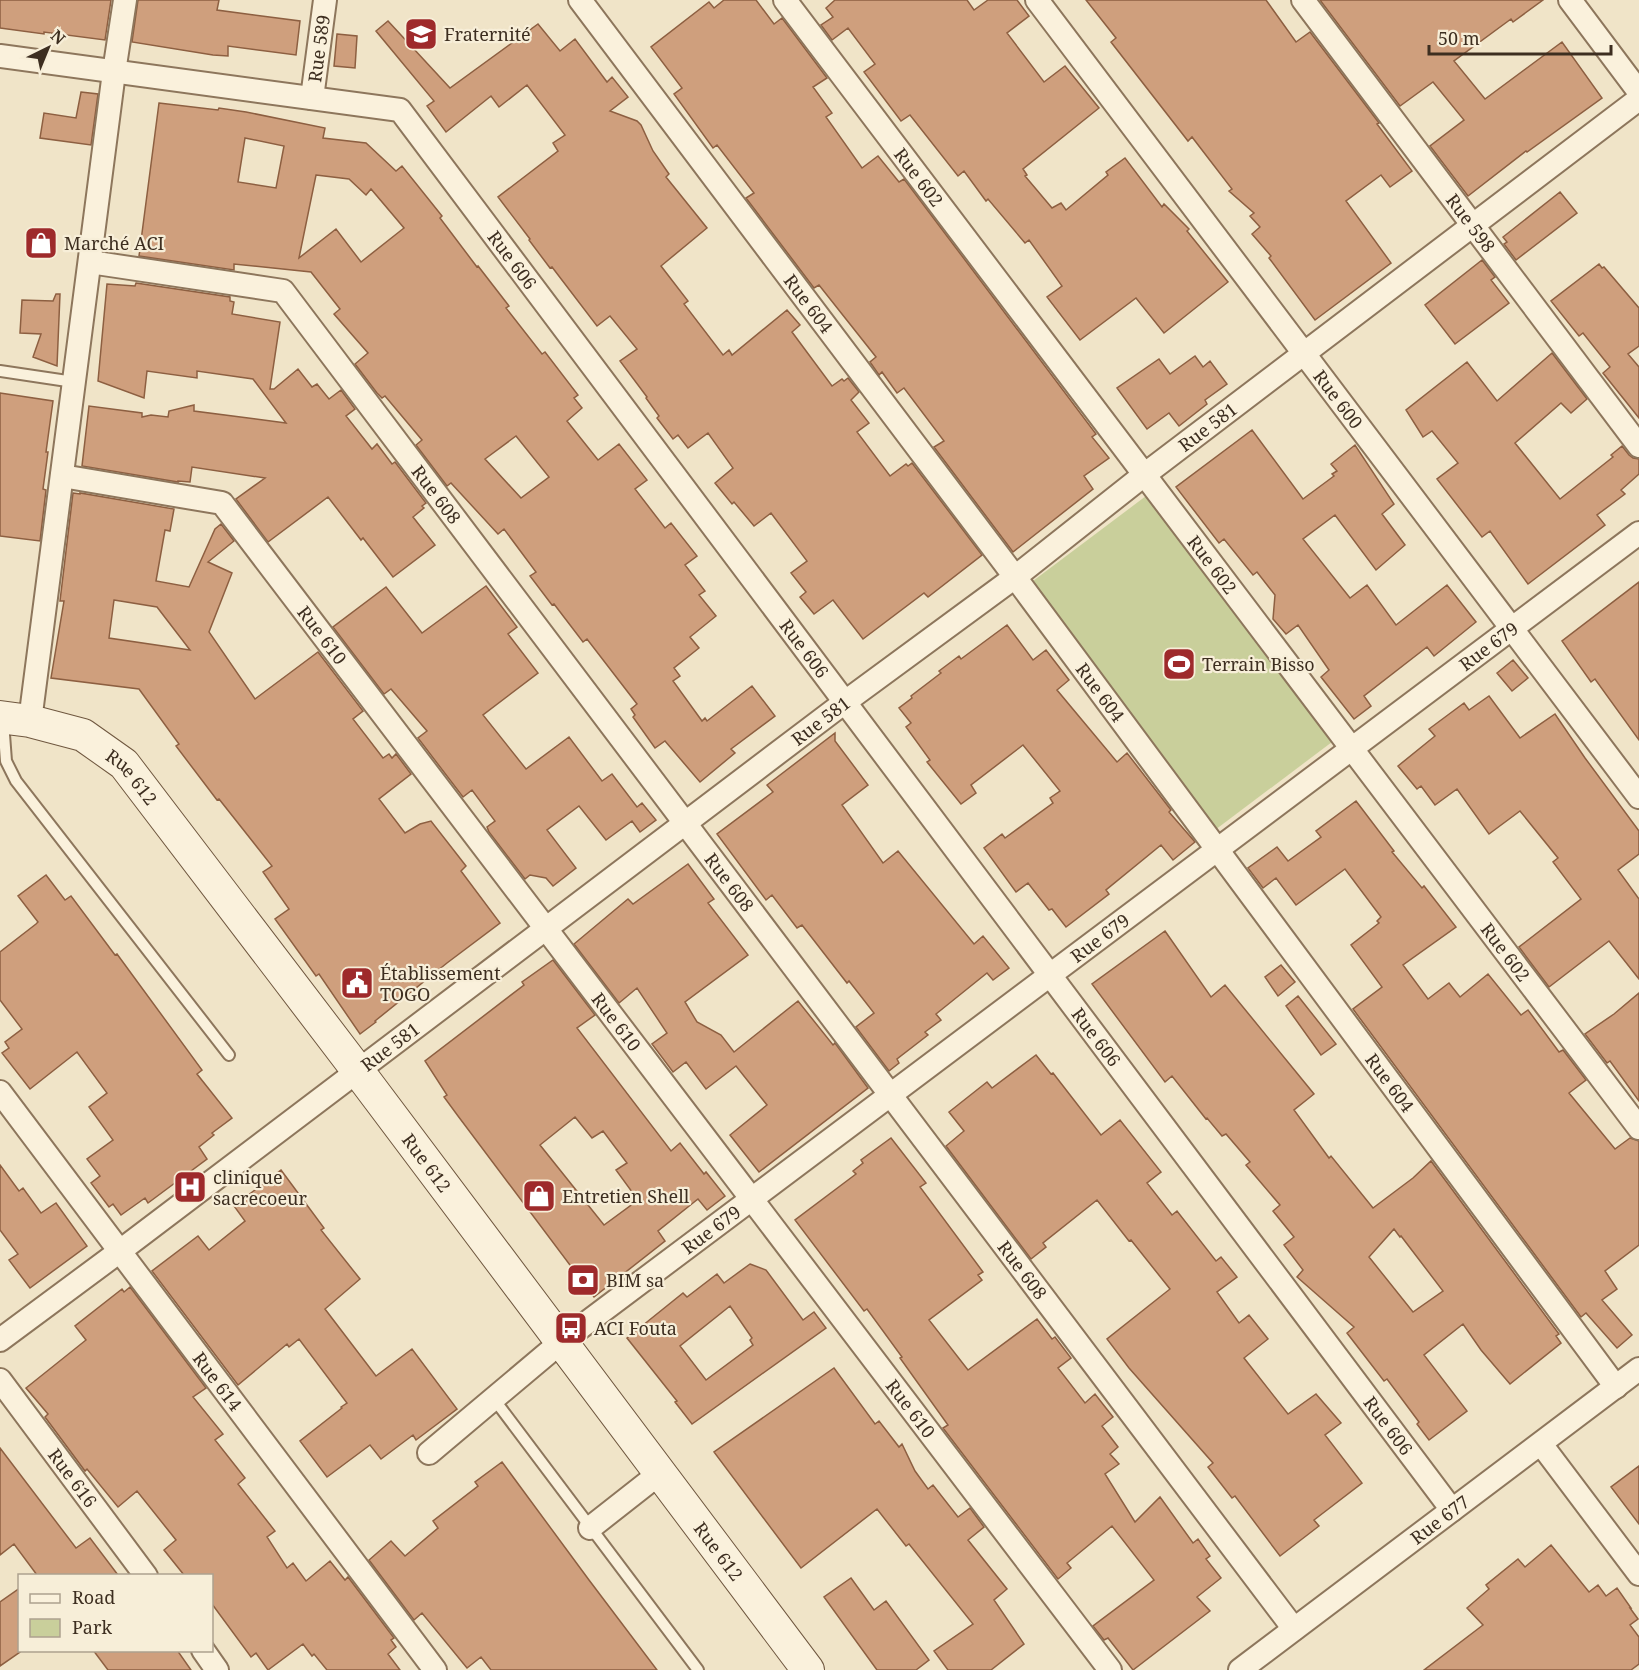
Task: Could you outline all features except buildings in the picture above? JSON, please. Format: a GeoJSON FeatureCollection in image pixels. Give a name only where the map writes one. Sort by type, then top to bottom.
{"type":"FeatureCollection","features":[{"type":"Feature","properties":{"kind":"street"},"geometry":{"type":"LineString","coordinates":[[11,719],[62,476],[125,0]]}},
{"type":"Feature","properties":{"kind":"street","name":"Rue 589"},"geometry":{"type":"LineString","coordinates":[[312,98],[326,0]]}},
{"type":"Feature","properties":{"kind":"street","name":"Rue 604"},"geometry":{"type":"LineString","coordinates":[[580,0],[1015,578],[1616,1386]]}},
{"type":"Feature","properties":{"kind":"street","name":"Rue 602"},"geometry":{"type":"LineString","coordinates":[[785,0],[1639,1128]]}},
{"type":"Feature","properties":{"kind":"street","name":"Rue 600"},"geometry":{"type":"LineString","coordinates":[[1037,0],[1639,797]]}},
{"type":"Feature","properties":{"kind":"street","name":"Rue 598"},"geometry":{"type":"LineString","coordinates":[[1303,0],[1639,446]]}},
{"type":"Feature","properties":{"kind":"street"},"geometry":{"type":"LineString","coordinates":[[1570,0],[1639,92]]}},
{"type":"Feature","properties":{"kind":"street","name":"Rue 606"},"geometry":{"type":"LineString","coordinates":[[0,56],[400,110],[1452,1510]]}},
{"type":"Feature","properties":{"kind":"street","name":"Rue 581"},"geometry":{"type":"LineString","coordinates":[[0,1340],[845,702],[1015,578],[1144,475],[1639,99]]}},
{"type":"Feature","properties":{"kind":"street","name":"Rue 608"},"geometry":{"type":"LineString","coordinates":[[90,262],[283,291],[1294,1629]]}},
{"type":"Feature","properties":{"kind":"street","name":"Rue 610"},"geometry":{"type":"LineString","coordinates":[[62,476],[222,503],[1110,1670]]}},
{"type":"Feature","properties":{"kind":"street","name":"Rue 679"},"geometry":{"type":"LineString","coordinates":[[429,1452],[561,1342],[1639,533]]}},
{"type":"Feature","properties":{"kind":"street","name":"Rue 612"},"geometry":{"type":"LineString","coordinates":[[11,719],[83,735],[124,764],[808,1670]]}},
{"type":"Feature","properties":{"kind":"street","name":"Rue 614"},"geometry":{"type":"LineString","coordinates":[[0,1092],[435,1670]]}},
{"type":"Feature","properties":{"kind":"street","name":"Rue 677"},"geometry":{"type":"LineString","coordinates":[[1240,1670],[1639,1369]]}},
{"type":"Feature","properties":{"kind":"street","name":"Rue 616"},"geometry":{"type":"LineString","coordinates":[[0,1380],[145,1574]]}},
{"type":"Feature","properties":{"kind":"street"},"geometry":{"type":"LineString","coordinates":[[1541,1444],[1639,1574]]}},
{"type":"Feature","properties":{"kind":"street"},"geometry":{"type":"LineString","coordinates":[[590,1528],[660,1473]]}},
{"type":"Feature","properties":{"kind":"street"},"geometry":{"type":"LineString","coordinates":[[204,1652],[217,1670]]}},
{"type":"Feature","properties":{"kind":"lane"},"geometry":{"type":"LineString","coordinates":[[0,371],[74,382]]}},
{"type":"Feature","properties":{"kind":"lane"},"geometry":{"type":"LineString","coordinates":[[11,719],[6,760],[16,781],[229,1054]]}},
{"type":"Feature","properties":{"kind":"lane"},"geometry":{"type":"LineString","coordinates":[[494,1399],[698,1670]]}},
{"type":"Feature","properties":{"kind":"green space","name":"Terrain Bisso"},"geometry":{"type":"Polygon","coordinates":[[[1146,496],[1332,742],[1211,833],[1025,587],[1146,496]]]}},
{"type":"Feature","properties":{"kind":"place","name":"Fraternité"},"geometry":{"type":"Point","coordinates":[421,34]}},
{"type":"Feature","properties":{"kind":"place","name":"Marché ACI"},"geometry":{"type":"Point","coordinates":[41,243]}},
{"type":"Feature","properties":{"kind":"place","name":"Terrain Bisso"},"geometry":{"type":"Point","coordinates":[1179,664]}},
{"type":"Feature","properties":{"kind":"place","name":"Établissement TOGO"},"geometry":{"type":"Point","coordinates":[357,983]}},
{"type":"Feature","properties":{"kind":"place","name":"clinique sacrecoeur"},"geometry":{"type":"Point","coordinates":[190,1187]}},
{"type":"Feature","properties":{"kind":"place","name":"Entretien Shell"},"geometry":{"type":"Point","coordinates":[539,1196]}},
{"type":"Feature","properties":{"kind":"place","name":"BIM sa"},"geometry":{"type":"Point","coordinates":[583,1280]}},
{"type":"Feature","properties":{"kind":"place","name":"ACI Fouta"},"geometry":{"type":"Point","coordinates":[571,1328]}}]}
